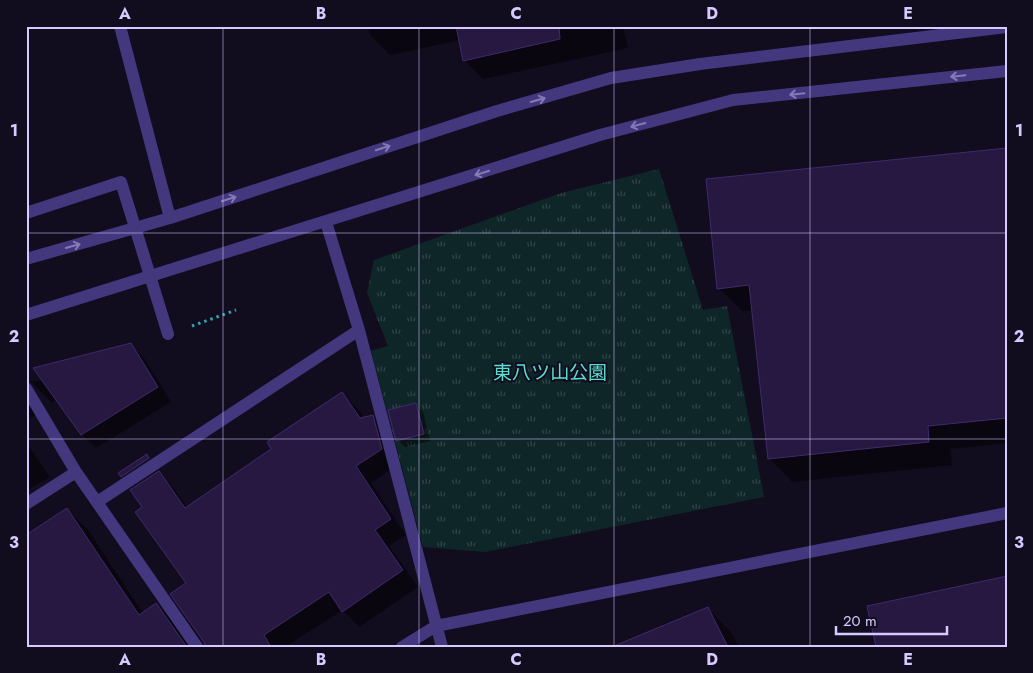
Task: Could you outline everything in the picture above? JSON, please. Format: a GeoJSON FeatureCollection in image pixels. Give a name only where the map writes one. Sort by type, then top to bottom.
{"type":"FeatureCollection","features":[{"type":"Feature","properties":{"kind":"street"},"geometry":{"type":"LineString","coordinates":[[120,26],[170,218]]}},
{"type":"Feature","properties":{"kind":"street"},"geometry":{"type":"LineString","coordinates":[[26,259],[170,218],[497,111],[611,78],[700,64],[1007,27]]}},
{"type":"Feature","properties":{"kind":"street"},"geometry":{"type":"LineString","coordinates":[[26,315],[600,135],[734,100],[1007,71]]}},
{"type":"Feature","properties":{"kind":"street"},"geometry":{"type":"LineString","coordinates":[[26,213],[121,182],[168,334]]}},
{"type":"Feature","properties":{"kind":"street"},"geometry":{"type":"LineString","coordinates":[[326,222],[359,330],[442,647]]}},
{"type":"Feature","properties":{"kind":"street"},"geometry":{"type":"LineString","coordinates":[[97,502],[359,330]]}},
{"type":"Feature","properties":{"kind":"street"},"geometry":{"type":"LineString","coordinates":[[26,388],[76,472],[197,647]]}},
{"type":"Feature","properties":{"kind":"street"},"geometry":{"type":"LineString","coordinates":[[26,504],[76,472]]}},
{"type":"Feature","properties":{"kind":"street"},"geometry":{"type":"LineString","coordinates":[[402,647],[436,626],[1007,513]]}},
{"type":"Feature","properties":{"kind":"path"},"geometry":{"type":"LineString","coordinates":[[168,334],[236,310]]}},
{"type":"Feature","properties":{"kind":"green space","name":"東八ツ山公園"},"geometry":{"type":"Polygon","coordinates":[[[659,169],[703,310],[727,306],[764,497],[485,552],[423,547],[371,351],[388,346],[367,293],[374,260],[561,193],[659,169]]]}},
{"type":"Feature","properties":{"kind":"building"},"geometry":{"type":"Polygon","coordinates":[[[456,26],[559,26],[560,39],[463,61],[456,26]]]}},
{"type":"Feature","properties":{"kind":"building"},"geometry":{"type":"Polygon","coordinates":[[[1007,148],[1007,418],[928,426],[929,442],[768,459],[749,285],[717,289],[706,179],[1007,148]]]}},
{"type":"Feature","properties":{"kind":"building"},"geometry":{"type":"Polygon","coordinates":[[[131,343],[158,387],[81,435],[33,368],[131,343]]]}},
{"type":"Feature","properties":{"kind":"building"},"geometry":{"type":"Polygon","coordinates":[[[342,392],[360,418],[373,415],[382,449],[356,466],[391,519],[375,530],[403,570],[342,612],[329,592],[264,635],[271,647],[205,647],[204,642],[170,594],[186,583],[135,512],[142,507],[130,490],[159,471],[185,508],[271,449],[267,442],[342,392]]]}},
{"type":"Feature","properties":{"kind":"building"},"geometry":{"type":"Polygon","coordinates":[[[416,403],[424,434],[396,441],[388,410],[416,403]]]}},
{"type":"Feature","properties":{"kind":"building"},"geometry":{"type":"Polygon","coordinates":[[[147,454],[149,458],[121,477],[118,473],[147,454]]]}},
{"type":"Feature","properties":{"kind":"building"},"geometry":{"type":"Polygon","coordinates":[[[67,508],[139,615],[156,603],[187,647],[26,647],[26,535],[67,508]]]}},
{"type":"Feature","properties":{"kind":"building"},"geometry":{"type":"Polygon","coordinates":[[[1007,576],[1007,647],[876,647],[867,606],[1007,576]]]}},
{"type":"Feature","properties":{"kind":"building"},"geometry":{"type":"Polygon","coordinates":[[[708,607],[728,647],[614,647],[614,646],[708,607]]]}}]}
